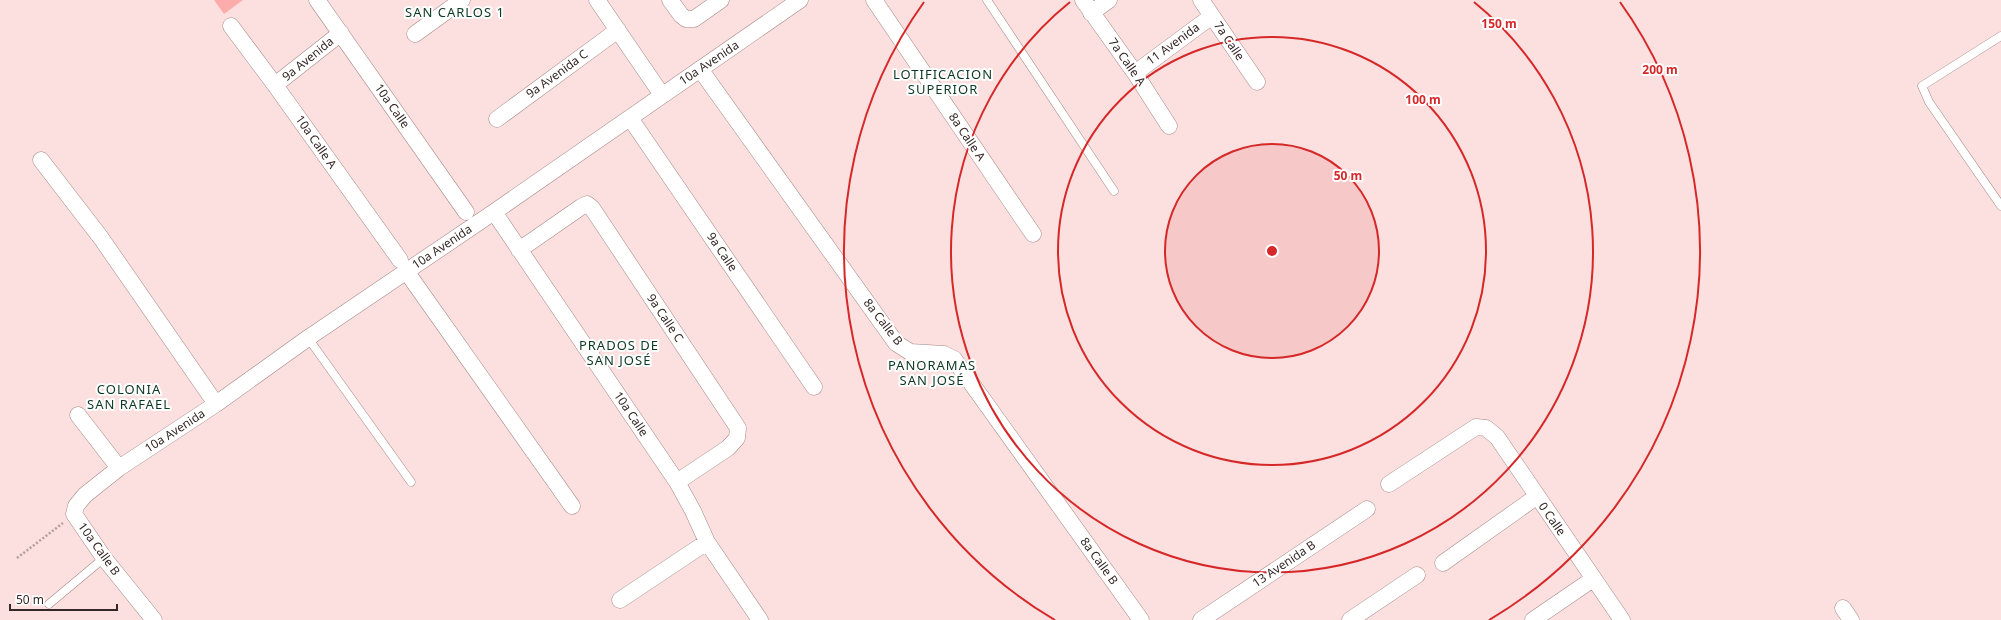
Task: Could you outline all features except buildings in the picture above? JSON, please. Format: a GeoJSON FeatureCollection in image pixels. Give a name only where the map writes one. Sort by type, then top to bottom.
{"type":"FeatureCollection","features":[{"type":"Feature","properties":{"kind":"street","name":"10a Calle"},"geometry":{"type":"LineString","coordinates":[[317,0],[466,212]]}},
{"type":"Feature","properties":{"kind":"street"},"geometry":{"type":"LineString","coordinates":[[415,34],[462,0]]}},
{"type":"Feature","properties":{"kind":"street"},"geometry":{"type":"LineString","coordinates":[[597,0],[662,95]]}},
{"type":"Feature","properties":{"kind":"street"},"geometry":{"type":"LineString","coordinates":[[670,0],[686,20],[694,19],[721,0]]}},
{"type":"Feature","properties":{"kind":"street","name":"10a Avenida"},"geometry":{"type":"LineString","coordinates":[[85,495],[119,468],[216,404],[308,338],[403,265],[494,212],[800,0]]}},
{"type":"Feature","properties":{"kind":"street","name":"8a Calle A"},"geometry":{"type":"LineString","coordinates":[[874,0],[1033,234]]}},
{"type":"Feature","properties":{"kind":"street"},"geometry":{"type":"LineString","coordinates":[[1087,6],[1109,0]]}},
{"type":"Feature","properties":{"kind":"street","name":"7a Calle"},"geometry":{"type":"LineString","coordinates":[[1201,0],[1258,82]]}},
{"type":"Feature","properties":{"kind":"street","name":"7a Calle A"},"geometry":{"type":"LineString","coordinates":[[1087,6],[1135,73],[1169,126]]}},
{"type":"Feature","properties":{"kind":"street","name":"11 Avenida"},"geometry":{"type":"LineString","coordinates":[[1135,73],[1212,16]]}},
{"type":"Feature","properties":{"kind":"street","name":"10a Calle A"},"geometry":{"type":"LineString","coordinates":[[231,26],[275,85],[403,265],[572,506]]}},
{"type":"Feature","properties":{"kind":"street","name":"9a Avenida C"},"geometry":{"type":"LineString","coordinates":[[497,118],[618,30]]}},
{"type":"Feature","properties":{"kind":"street","name":"9a Avenida"},"geometry":{"type":"LineString","coordinates":[[275,85],[341,33]]}},
{"type":"Feature","properties":{"kind":"street","name":"8a Calle B"},"geometry":{"type":"LineString","coordinates":[[700,69],[896,343],[910,352],[944,354],[954,359],[1141,620]]}},
{"type":"Feature","properties":{"kind":"street","name":"9a Calle"},"geometry":{"type":"LineString","coordinates":[[630,118],[814,386]]}},
{"type":"Feature","properties":{"kind":"street"},"geometry":{"type":"LineString","coordinates":[[41,160],[101,238],[216,404]]}},
{"type":"Feature","properties":{"kind":"street","name":"9a Calle C"},"geometry":{"type":"LineString","coordinates":[[519,250],[581,206],[587,204],[592,208],[738,428],[737,438],[728,448],[677,482]]}},
{"type":"Feature","properties":{"kind":"street","name":"10a Calle"},"geometry":{"type":"LineString","coordinates":[[494,212],[677,482],[693,511],[707,542],[752,617]]}},
{"type":"Feature","properties":{"kind":"street"},"geometry":{"type":"LineString","coordinates":[[78,414],[119,468]]}},
{"type":"Feature","properties":{"kind":"street","name":"0 Calle"},"geometry":{"type":"LineString","coordinates":[[1389,484],[1476,427],[1486,428],[1497,437],[1536,497],[1622,620]]}},
{"type":"Feature","properties":{"kind":"street","name":"10a Calle B"},"geometry":{"type":"LineString","coordinates":[[85,495],[76,506],[74,514],[104,558],[154,620]]}},
{"type":"Feature","properties":{"kind":"street"},"geometry":{"type":"LineString","coordinates":[[1443,563],[1536,497]]}},
{"type":"Feature","properties":{"kind":"street","name":"13 Avenida B"},"geometry":{"type":"LineString","coordinates":[[1208,618],[1367,509]]}},
{"type":"Feature","properties":{"kind":"street"},"geometry":{"type":"LineString","coordinates":[[620,600],[707,542]]}},
{"type":"Feature","properties":{"kind":"street"},"geometry":{"type":"LineString","coordinates":[[1350,620],[1417,575]]}},
{"type":"Feature","properties":{"kind":"street"},"geometry":{"type":"LineString","coordinates":[[1533,620],[1593,579]]}},
{"type":"Feature","properties":{"kind":"lane"},"geometry":{"type":"LineString","coordinates":[[987,0],[1114,191]]}},
{"type":"Feature","properties":{"kind":"lane"},"geometry":{"type":"LineString","coordinates":[[2001,36],[1922,86],[1930,102],[2001,206]]}},
{"type":"Feature","properties":{"kind":"lane"},"geometry":{"type":"LineString","coordinates":[[308,338],[411,482]]}},
{"type":"Feature","properties":{"kind":"lane"},"geometry":{"type":"LineString","coordinates":[[49,604],[104,558]]}},
{"type":"Feature","properties":{"kind":"path"},"geometry":{"type":"LineString","coordinates":[[17,558],[74,514]]}},
{"type":"Feature","properties":{"kind":"shaded area"},"geometry":{"type":"Polygon","coordinates":[[[214,0],[243,0],[224,14],[214,0]]]}},
{"type":"Feature","properties":{"kind":"district","name":"SAN CARLOS 1"},"geometry":{"type":"Point","coordinates":[455,12]}},
{"type":"Feature","properties":{"kind":"district","name":"LOTIFICACION SUPERIOR"},"geometry":{"type":"Point","coordinates":[943,82]}},
{"type":"Feature","properties":{"kind":"district","name":"PRADOS DE SAN JOSÉ"},"geometry":{"type":"Point","coordinates":[619,352]}},
{"type":"Feature","properties":{"kind":"district","name":"PANORAMAS SAN JOSÉ"},"geometry":{"type":"Point","coordinates":[932,372]}},
{"type":"Feature","properties":{"kind":"district","name":"COLONIA SAN RAFAEL"},"geometry":{"type":"Point","coordinates":[129,396]}}]}
